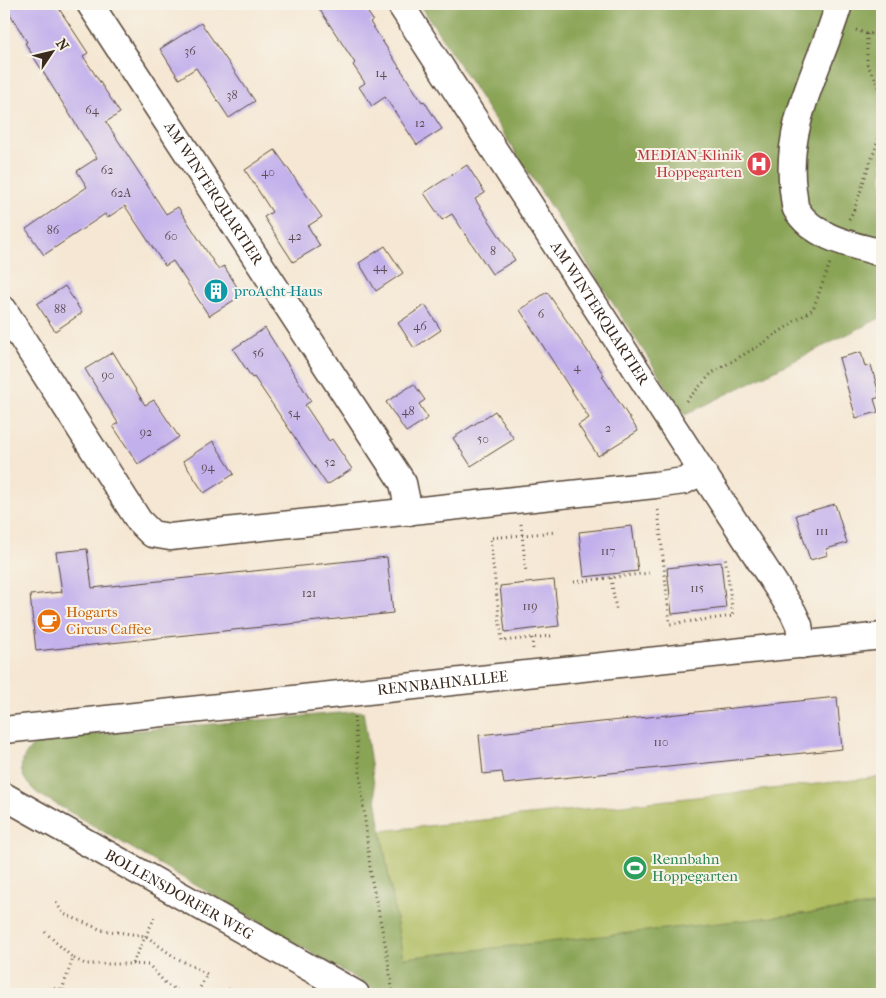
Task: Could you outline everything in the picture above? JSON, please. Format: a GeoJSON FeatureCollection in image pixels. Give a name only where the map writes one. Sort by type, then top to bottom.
{"type":"FeatureCollection","features":[{"type":"Feature","properties":{"kind":"street","name":"AM WINTERQUARTIER"},"geometry":{"type":"LineString","coordinates":[[90,4],[403,483],[409,512]]}},
{"type":"Feature","properties":{"kind":"street","name":"AM WINTERQUARTIER"},"geometry":{"type":"LineString","coordinates":[[400,4],[792,612],[799,625],[802,645]]}},
{"type":"Feature","properties":{"kind":"street"},"geometry":{"type":"LineString","coordinates":[[839,4],[798,114],[791,173],[796,208],[815,228],[838,241],[882,253]]}},
{"type":"Feature","properties":{"kind":"street"},"geometry":{"type":"LineString","coordinates":[[4,310],[139,521],[152,534],[170,537],[655,485],[684,481],[701,472]]}},
{"type":"Feature","properties":{"kind":"street","name":"RENNBAHNALLEE"},"geometry":{"type":"LineString","coordinates":[[4,730],[882,636]]}},
{"type":"Feature","properties":{"kind":"street","name":"BOLLENSDORFER WEG"},"geometry":{"type":"LineString","coordinates":[[4,796],[356,994]]}},
{"type":"Feature","properties":{"kind":"path"},"geometry":{"type":"LineString","coordinates":[[867,34],[867,64],[882,92]]}},
{"type":"Feature","properties":{"kind":"path"},"geometry":{"type":"LineString","coordinates":[[668,420],[680,414],[684,403],[712,373],[760,345],[813,309],[838,241],[856,208],[866,172],[878,145],[882,123]]}},
{"type":"Feature","properties":{"kind":"path"},"geometry":{"type":"LineString","coordinates":[[655,485],[670,624],[732,616],[721,521],[730,516]]}},
{"type":"Feature","properties":{"kind":"path"},"geometry":{"type":"LineString","coordinates":[[518,500],[526,573]]}},
{"type":"Feature","properties":{"kind":"path"},"geometry":{"type":"LineString","coordinates":[[552,636],[502,640],[490,538],[556,532]]}},
{"type":"Feature","properties":{"kind":"path"},"geometry":{"type":"LineString","coordinates":[[574,582],[649,573]]}},
{"type":"Feature","properties":{"kind":"path"},"geometry":{"type":"LineString","coordinates":[[611,578],[616,610]]}},
{"type":"Feature","properties":{"kind":"path"},"geometry":{"type":"LineString","coordinates":[[351,694],[371,877],[386,948],[393,994]]}},
{"type":"Feature","properties":{"kind":"path"},"geometry":{"type":"LineString","coordinates":[[56,903],[64,914],[102,930],[146,936],[173,956],[207,974],[197,994]]}},
{"type":"Feature","properties":{"kind":"path"},"geometry":{"type":"LineString","coordinates":[[132,964],[156,917]]}},
{"type":"Feature","properties":{"kind":"path"},"geometry":{"type":"LineString","coordinates":[[45,932],[73,958],[85,964],[149,964],[167,985],[184,994]]}},
{"type":"Feature","properties":{"kind":"path"},"geometry":{"type":"LineString","coordinates":[[62,990],[73,958]]}},
{"type":"Feature","properties":{"kind":"path"},"geometry":{"type":"LineString","coordinates":[[40,994],[50,989],[62,990],[70,994]]}},
{"type":"Feature","properties":{"kind":"path"},"geometry":{"type":"LineString","coordinates":[[228,989],[237,994]]}},
{"type":"Feature","properties":{"kind":"green space"},"geometry":{"type":"Polygon","coordinates":[[[420,4],[882,4],[882,317],[685,415],[420,4]]]}},
{"type":"Feature","properties":{"kind":"green space"},"geometry":{"type":"Polygon","coordinates":[[[363,711],[403,958],[882,905],[882,994],[383,994],[37,793],[25,779],[22,772],[23,760],[39,739],[363,711]]]}},
{"type":"Feature","properties":{"kind":"green space","name":"Rennbahn Hoppegarten"},"geometry":{"type":"Polygon","coordinates":[[[882,777],[882,905],[402,959],[381,831],[882,777]]]}},
{"type":"Feature","properties":{"kind":"building"},"geometry":{"type":"Polygon","coordinates":[[[4,4],[56,4],[88,53],[83,56],[120,113],[106,122],[166,214],[178,207],[218,269],[224,266],[242,295],[209,316],[173,261],[165,266],[125,206],[107,218],[105,214],[44,255],[26,229],[87,187],[77,171],[97,158],[25,43],[27,42],[4,4]]]}},
{"type":"Feature","properties":{"kind":"building"},"geometry":{"type":"Polygon","coordinates":[[[316,4],[362,4],[373,20],[370,22],[422,102],[424,101],[442,129],[417,145],[385,97],[372,106],[359,87],[365,83],[353,65],[355,63],[316,4]]]}},
{"type":"Feature","properties":{"kind":"building"},"geometry":{"type":"Polygon","coordinates":[[[201,23],[255,101],[229,118],[196,68],[179,79],[160,49],[201,23]]]}},
{"type":"Feature","properties":{"kind":"building"},"geometry":{"type":"Polygon","coordinates":[[[275,150],[322,217],[308,226],[320,246],[293,262],[264,217],[272,212],[245,170],[275,150]]]}},
{"type":"Feature","properties":{"kind":"building"},"geometry":{"type":"Polygon","coordinates":[[[467,165],[485,193],[475,199],[515,260],[492,274],[452,214],[442,220],[424,193],[467,165]]]}},
{"type":"Feature","properties":{"kind":"building"},"geometry":{"type":"Polygon","coordinates":[[[385,246],[403,273],[376,291],[359,263],[385,246]]]}},
{"type":"Feature","properties":{"kind":"building"},"geometry":{"type":"Polygon","coordinates":[[[65,286],[82,313],[55,331],[37,304],[65,286]]]}},
{"type":"Feature","properties":{"kind":"building"},"geometry":{"type":"Polygon","coordinates":[[[547,292],[604,375],[602,376],[638,431],[598,456],[578,425],[589,418],[520,310],[547,292]]]}},
{"type":"Feature","properties":{"kind":"building"},"geometry":{"type":"Polygon","coordinates":[[[425,305],[441,330],[414,348],[398,323],[425,305]]]}},
{"type":"Feature","properties":{"kind":"building"},"geometry":{"type":"Polygon","coordinates":[[[265,328],[311,401],[305,405],[329,441],[332,439],[352,469],[327,485],[233,349],[265,328]]]}},
{"type":"Feature","properties":{"kind":"building"},"geometry":{"type":"Polygon","coordinates":[[[113,352],[145,405],[154,400],[179,437],[138,464],[113,426],[118,423],[85,369],[113,352]]]}},
{"type":"Feature","properties":{"kind":"building"},"geometry":{"type":"Polygon","coordinates":[[[861,352],[865,367],[871,365],[880,397],[874,399],[878,412],[856,418],[839,358],[861,352]]]}},
{"type":"Feature","properties":{"kind":"building"},"geometry":{"type":"Polygon","coordinates":[[[414,384],[425,400],[419,404],[428,418],[406,432],[386,402],[414,384]]]}},
{"type":"Feature","properties":{"kind":"building"},"geometry":{"type":"Polygon","coordinates":[[[495,411],[514,439],[471,466],[453,438],[495,411]]]}},
{"type":"Feature","properties":{"kind":"building"},"geometry":{"type":"Polygon","coordinates":[[[213,441],[234,474],[204,493],[183,461],[213,441]]]}},
{"type":"Feature","properties":{"kind":"building"},"geometry":{"type":"Polygon","coordinates":[[[835,504],[847,543],[826,549],[828,555],[810,560],[796,515],[835,504]]]}},
{"type":"Feature","properties":{"kind":"building"},"geometry":{"type":"Polygon","coordinates":[[[632,526],[638,571],[584,577],[579,532],[632,526]]]}},
{"type":"Feature","properties":{"kind":"building"},"geometry":{"type":"Polygon","coordinates":[[[87,549],[92,588],[387,557],[393,613],[36,651],[30,595],[62,592],[56,552],[87,549]]]}},
{"type":"Feature","properties":{"kind":"building"},"geometry":{"type":"Polygon","coordinates":[[[721,562],[726,608],[672,614],[667,568],[721,562]]]}},
{"type":"Feature","properties":{"kind":"building"},"geometry":{"type":"Polygon","coordinates":[[[554,580],[559,626],[505,632],[500,586],[554,580]]]}},
{"type":"Feature","properties":{"kind":"building"},"geometry":{"type":"Polygon","coordinates":[[[837,697],[842,749],[504,784],[502,772],[483,774],[479,735],[837,697]]]}},
{"type":"Feature","properties":{"kind":"place","name":"MEDIAN-Klinik Hoppegarten"},"geometry":{"type":"Point","coordinates":[759,164]}},
{"type":"Feature","properties":{"kind":"place","name":"proAcht-Haus"},"geometry":{"type":"Point","coordinates":[216,291]}},
{"type":"Feature","properties":{"kind":"place","name":"Hogarts Circus Caffee"},"geometry":{"type":"Point","coordinates":[49,621]}},
{"type":"Feature","properties":{"kind":"place","name":"Rennbahn Hoppegarten"},"geometry":{"type":"Point","coordinates":[635,868]}}]}
